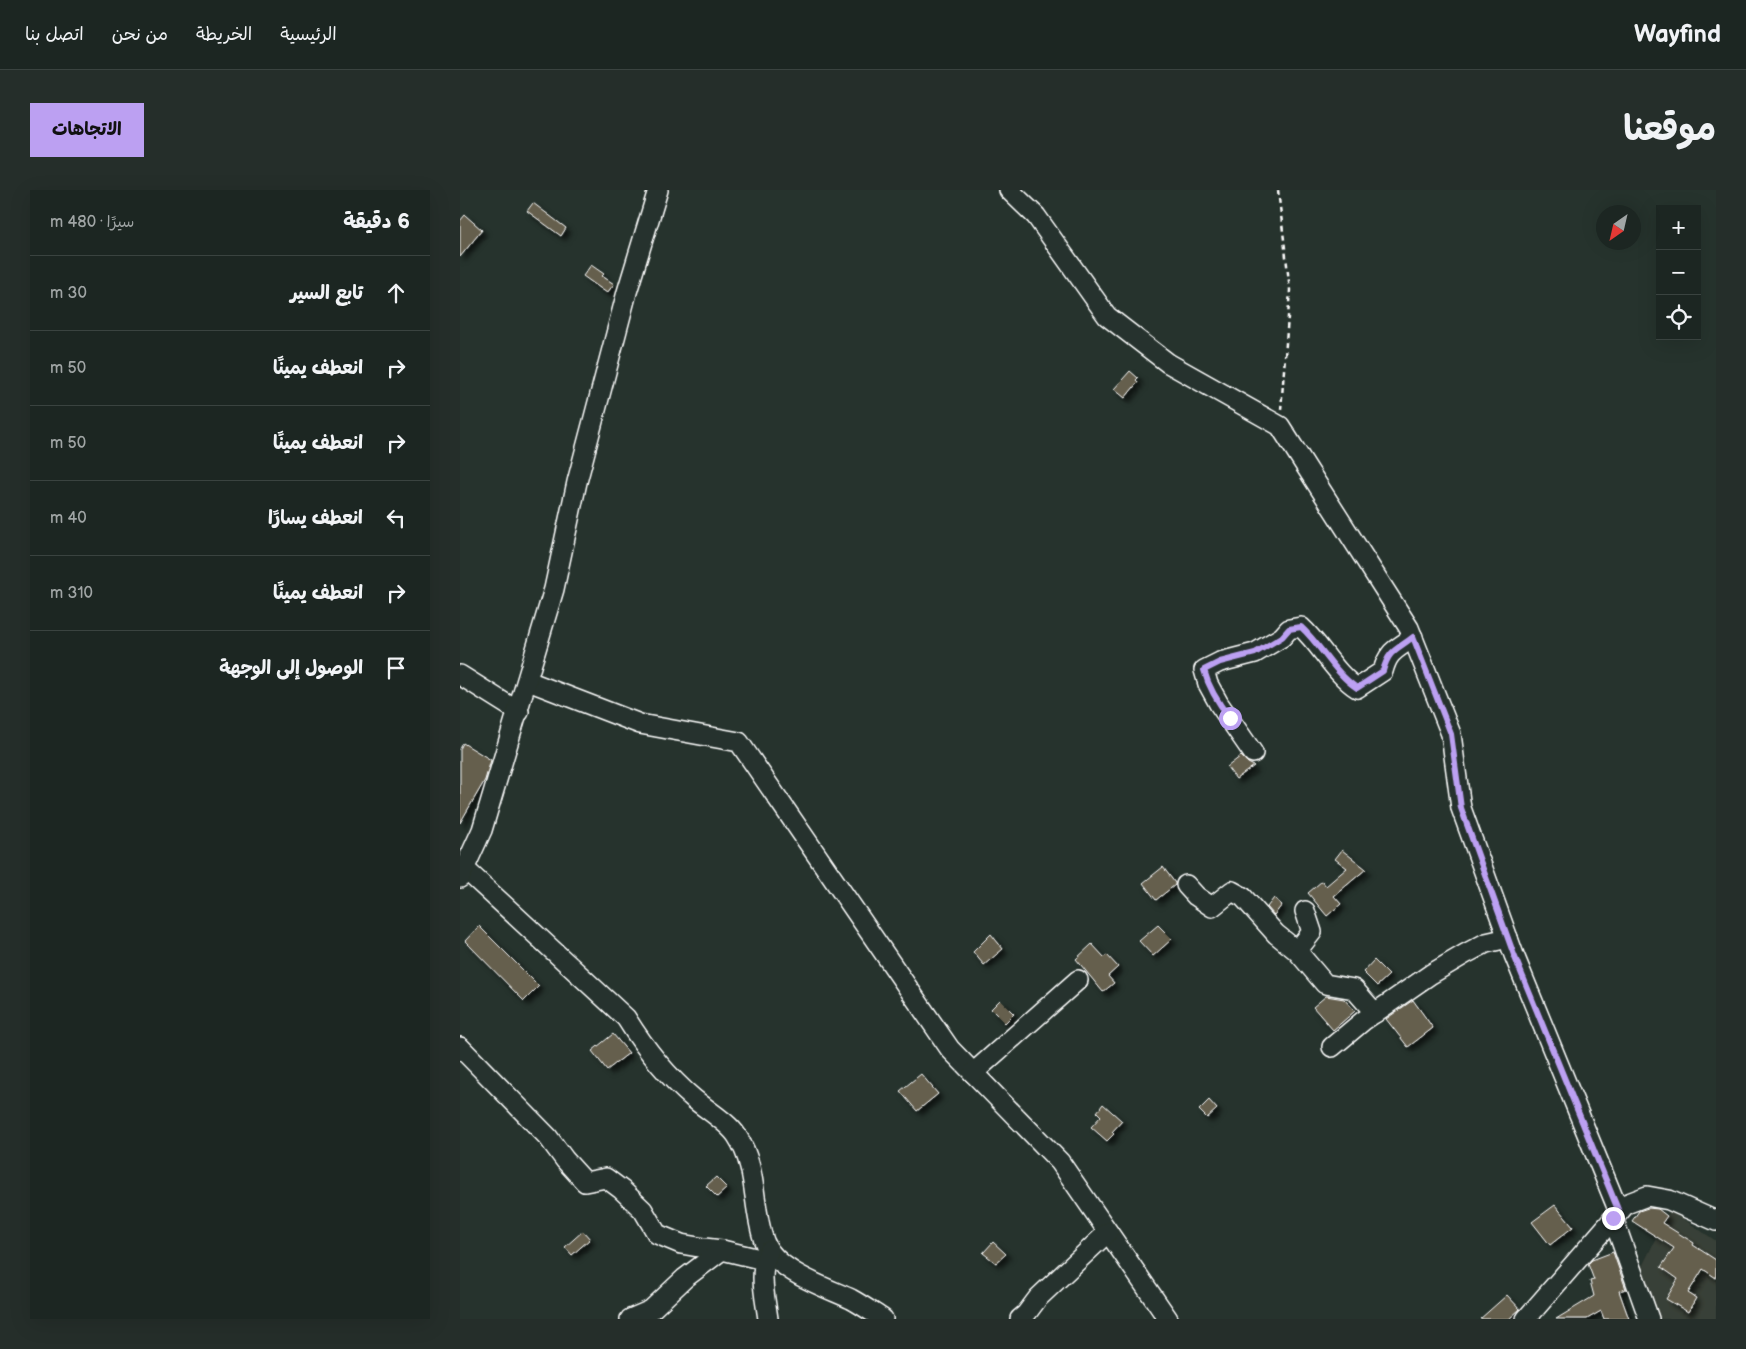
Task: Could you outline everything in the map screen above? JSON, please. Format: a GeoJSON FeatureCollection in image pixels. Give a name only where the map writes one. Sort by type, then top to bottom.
{"type":"FeatureCollection","features":[{"type":"Feature","properties":{"kind":"street"},"geometry":{"type":"LineString","coordinates":[[658,190],[579,472],[554,589],[528,681],[482,830],[462,873],[626,1018],[643,1042],[680,1085],[737,1134],[750,1160],[765,1243],[767,1255],[762,1278],[768,1319]]}},
{"type":"Feature","properties":{"kind":"street"},"geometry":{"type":"LineString","coordinates":[[1009,190],[1036,216],[1108,316],[1168,363],[1280,426],[1409,628],[1451,734],[1461,808],[1508,938],[1616,1215],[1649,1319]]}},
{"type":"Feature","properties":{"kind":"street"},"geometry":{"type":"LineString","coordinates":[[1253,753],[1219,704],[1208,684],[1204,670],[1220,662],[1255,653],[1282,637],[1289,629],[1301,627],[1312,637],[1348,682],[1357,688],[1383,671],[1386,659],[1393,651],[1413,637]]}},
{"type":"Feature","properties":{"kind":"street"},"geometry":{"type":"LineString","coordinates":[[460,675],[519,712]]}},
{"type":"Feature","properties":{"kind":"street"},"geometry":{"type":"LineString","coordinates":[[528,681],[640,724],[738,742],[950,1049],[1060,1162],[1168,1319]]}},
{"type":"Feature","properties":{"kind":"street"},"geometry":{"type":"LineString","coordinates":[[1186,885],[1196,896],[1212,907],[1232,891],[1243,898],[1276,934],[1296,951],[1325,984],[1354,989],[1375,1013]]}},
{"type":"Feature","properties":{"kind":"street"},"geometry":{"type":"LineString","coordinates":[[1296,951],[1312,932],[1306,910]]}},
{"type":"Feature","properties":{"kind":"street"},"geometry":{"type":"LineString","coordinates":[[1332,1048],[1408,989],[1486,943],[1508,938]]}},
{"type":"Feature","properties":{"kind":"street"},"geometry":{"type":"LineString","coordinates":[[973,1073],[1078,980]]}},
{"type":"Feature","properties":{"kind":"street"},"geometry":{"type":"LineString","coordinates":[[460,1047],[548,1138],[585,1182],[606,1178],[622,1190],[642,1210],[658,1234],[681,1244],[767,1255],[798,1274],[851,1300],[883,1319]]}},
{"type":"Feature","properties":{"kind":"street"},"geometry":{"type":"LineString","coordinates":[[1526,1319],[1626,1204],[1647,1196],[1669,1200],[1716,1221]]}},
{"type":"Feature","properties":{"kind":"street"},"geometry":{"type":"LineString","coordinates":[[1020,1319],[1038,1298],[1108,1232]]}},
{"type":"Feature","properties":{"kind":"street"},"geometry":{"type":"LineString","coordinates":[[630,1319],[651,1310],[685,1278],[722,1250]]}},
{"type":"Feature","properties":{"kind":"path"},"geometry":{"type":"LineString","coordinates":[[1278,190],[1290,290],[1280,426]]}},
{"type":"Feature","properties":{"kind":"shaded area"},"geometry":{"type":"Polygon","coordinates":[[[1670,1210],[1716,1241],[1716,1319],[1650,1319],[1637,1277],[1670,1210]]]}},
{"type":"Feature","properties":{"kind":"building"},"geometry":{"type":"Polygon","coordinates":[[[533,203],[566,228],[561,236],[527,211],[533,203]]]}},
{"type":"Feature","properties":{"kind":"building"},"geometry":{"type":"Polygon","coordinates":[[[465,215],[482,230],[460,257],[460,221],[465,215]]]}},
{"type":"Feature","properties":{"kind":"building"},"geometry":{"type":"Polygon","coordinates":[[[591,265],[614,284],[607,293],[583,276],[591,265]]]}},
{"type":"Feature","properties":{"kind":"building"},"geometry":{"type":"Polygon","coordinates":[[[1130,371],[1138,378],[1136,380],[1138,382],[1125,398],[1114,389],[1130,371]]]}},
{"type":"Feature","properties":{"kind":"building"},"geometry":{"type":"Polygon","coordinates":[[[463,743],[491,760],[485,780],[460,823],[460,749],[463,743]]]}},
{"type":"Feature","properties":{"kind":"building"},"geometry":{"type":"Polygon","coordinates":[[[1241,756],[1254,766],[1236,779],[1227,767],[1241,756]]]}},
{"type":"Feature","properties":{"kind":"building"},"geometry":{"type":"Polygon","coordinates":[[[1342,850],[1366,869],[1334,896],[1341,904],[1327,916],[1308,893],[1322,881],[1326,886],[1347,868],[1335,859],[1342,850]]]}},
{"type":"Feature","properties":{"kind":"building"},"geometry":{"type":"Polygon","coordinates":[[[1163,867],[1175,885],[1156,900],[1143,883],[1163,867]]]}},
{"type":"Feature","properties":{"kind":"building"},"geometry":{"type":"Polygon","coordinates":[[[1274,898],[1282,905],[1274,915],[1267,907],[1274,898]]]}},
{"type":"Feature","properties":{"kind":"building"},"geometry":{"type":"Polygon","coordinates":[[[1158,925],[1172,939],[1153,956],[1139,941],[1158,925]]]}},
{"type":"Feature","properties":{"kind":"building"},"geometry":{"type":"Polygon","coordinates":[[[479,926],[539,986],[524,1001],[465,941],[479,926]]]}},
{"type":"Feature","properties":{"kind":"building"},"geometry":{"type":"Polygon","coordinates":[[[991,934],[1003,949],[984,965],[973,952],[991,934]]]}},
{"type":"Feature","properties":{"kind":"building"},"geometry":{"type":"Polygon","coordinates":[[[1092,944],[1104,957],[1107,955],[1118,967],[1108,976],[1114,983],[1103,992],[1076,959],[1092,944]]]}},
{"type":"Feature","properties":{"kind":"building"},"geometry":{"type":"Polygon","coordinates":[[[1374,960],[1389,975],[1377,986],[1363,972],[1374,960]]]}},
{"type":"Feature","properties":{"kind":"building"},"geometry":{"type":"Polygon","coordinates":[[[1326,996],[1344,999],[1355,1011],[1333,1030],[1313,1007],[1326,996]]]}},
{"type":"Feature","properties":{"kind":"building"},"geometry":{"type":"Polygon","coordinates":[[[1000,1000],[1014,1014],[1005,1023],[991,1009],[1000,1000]]]}},
{"type":"Feature","properties":{"kind":"building"},"geometry":{"type":"Polygon","coordinates":[[[1413,1000],[1433,1028],[1408,1047],[1386,1019],[1413,1000]]]}},
{"type":"Feature","properties":{"kind":"building"},"geometry":{"type":"Polygon","coordinates":[[[613,1034],[629,1053],[607,1070],[592,1051],[613,1034]]]}},
{"type":"Feature","properties":{"kind":"building"},"geometry":{"type":"Polygon","coordinates":[[[921,1074],[938,1094],[917,1111],[900,1091],[921,1074]]]}},
{"type":"Feature","properties":{"kind":"building"},"geometry":{"type":"Polygon","coordinates":[[[1209,1100],[1217,1109],[1207,1118],[1199,1110],[1209,1100]]]}},
{"type":"Feature","properties":{"kind":"building"},"geometry":{"type":"Polygon","coordinates":[[[1103,1104],[1122,1121],[1107,1141],[1091,1127],[1101,1116],[1097,1112],[1103,1104]]]}},
{"type":"Feature","properties":{"kind":"building"},"geometry":{"type":"Polygon","coordinates":[[[716,1177],[727,1188],[717,1197],[706,1186],[716,1177]]]}},
{"type":"Feature","properties":{"kind":"building"},"geometry":{"type":"Polygon","coordinates":[[[1555,1205],[1573,1227],[1550,1245],[1532,1222],[1555,1205]]]}},
{"type":"Feature","properties":{"kind":"building"},"geometry":{"type":"Polygon","coordinates":[[[1648,1208],[1658,1209],[1667,1216],[1662,1223],[1694,1243],[1693,1245],[1716,1260],[1716,1278],[1703,1269],[1688,1293],[1696,1298],[1688,1312],[1666,1299],[1678,1279],[1661,1267],[1674,1248],[1632,1221],[1639,1211],[1648,1208]]]}},
{"type":"Feature","properties":{"kind":"building"},"geometry":{"type":"Polygon","coordinates":[[[583,1231],[590,1239],[572,1255],[565,1247],[583,1231]]]}},
{"type":"Feature","properties":{"kind":"building"},"geometry":{"type":"Polygon","coordinates":[[[993,1242],[1006,1254],[996,1263],[983,1253],[993,1242]]]}},
{"type":"Feature","properties":{"kind":"building"},"geometry":{"type":"Polygon","coordinates":[[[1613,1252],[1626,1289],[1619,1291],[1629,1319],[1604,1319],[1601,1311],[1587,1319],[1556,1319],[1594,1296],[1590,1281],[1594,1280],[1588,1264],[1592,1260],[1613,1252]]]}},
{"type":"Feature","properties":{"kind":"building"},"geometry":{"type":"Polygon","coordinates":[[[1507,1295],[1520,1309],[1509,1319],[1480,1319],[1507,1295]]]}},
{"type":"Feature","properties":{"kind":"route"},"geometry":{"type":"LineString","coordinates":[[1230,718],[1219,704],[1208,684],[1204,670],[1220,662],[1255,653],[1268,647],[1282,637],[1289,629],[1301,627],[1312,637],[1348,682],[1357,688],[1383,671],[1386,659],[1393,651],[1413,637],[1451,734],[1461,808],[1514,955],[1619,1212],[1613,1218]]}}]}
